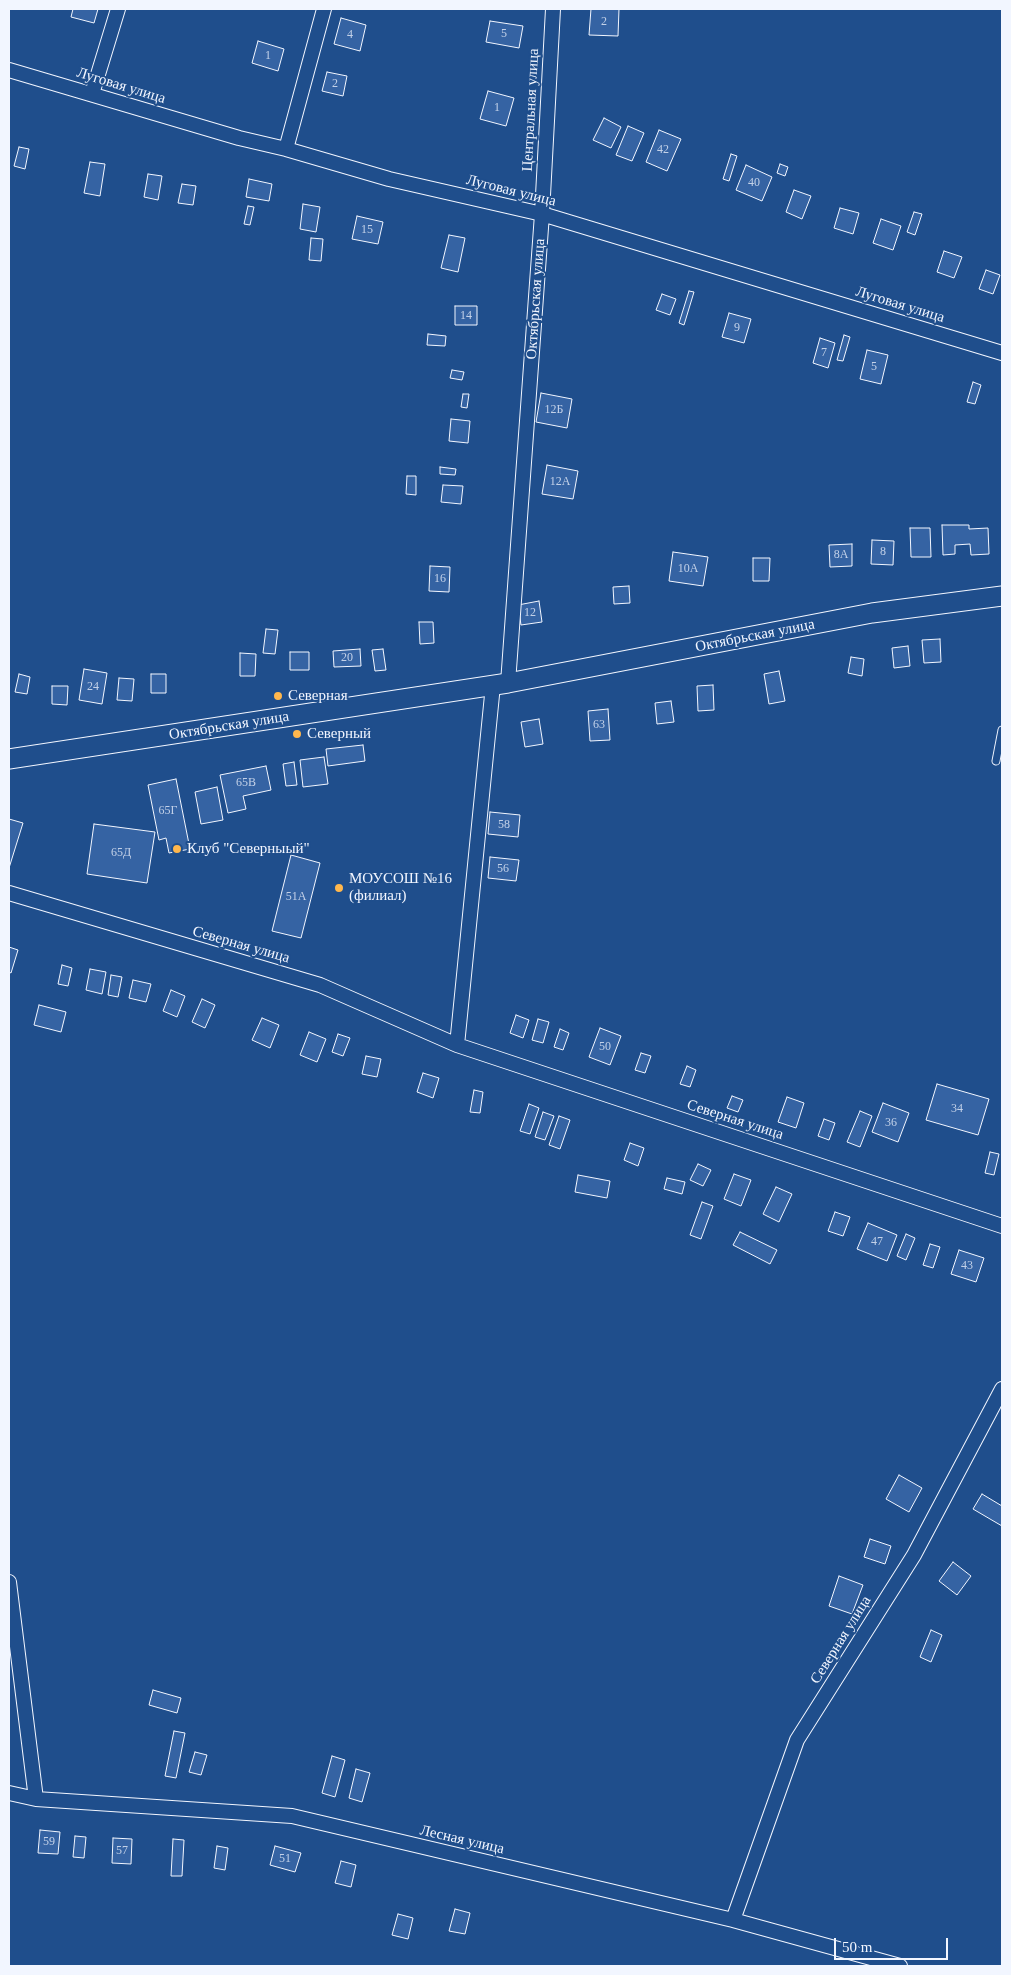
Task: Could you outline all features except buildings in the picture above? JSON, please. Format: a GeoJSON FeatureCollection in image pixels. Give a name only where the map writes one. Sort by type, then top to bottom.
{"type":"FeatureCollection","features":[{"type":"Feature","properties":{"kind":"street"},"geometry":{"type":"LineString","coordinates":[[92,94],[118,9]]}},
{"type":"Feature","properties":{"kind":"street"},"geometry":{"type":"LineString","coordinates":[[286,149],[324,9]]}},
{"type":"Feature","properties":{"kind":"street","name":"Центральная улица"},"geometry":{"type":"LineString","coordinates":[[542,214],[553,9]]}},
{"type":"Feature","properties":{"kind":"street","name":"Луговая улица"},"geometry":{"type":"LineString","coordinates":[[9,70],[239,138],[286,149],[389,179],[542,214],[1002,353]]}},
{"type":"Feature","properties":{"kind":"street","name":"Октябрьская улица"},"geometry":{"type":"LineString","coordinates":[[500,684],[542,214]]}},
{"type":"Feature","properties":{"kind":"street","name":"Октябрьская улица"},"geometry":{"type":"LineString","coordinates":[[9,759],[500,684],[872,613],[1002,596]]}},
{"type":"Feature","properties":{"kind":"street"},"geometry":{"type":"LineString","coordinates":[[457,1045],[500,684]]}},
{"type":"Feature","properties":{"kind":"street","name":"Северная улица"},"geometry":{"type":"LineString","coordinates":[[9,893],[320,985],[457,1045],[1002,1226]]}},
{"type":"Feature","properties":{"kind":"street","name":"Северная улица"},"geometry":{"type":"LineString","coordinates":[[733,1920],[797,1740],[914,1555],[1002,1389]]}},
{"type":"Feature","properties":{"kind":"street"},"geometry":{"type":"LineString","coordinates":[[9,1582],[36,1799]]}},
{"type":"Feature","properties":{"kind":"street","name":"Лесная улица"},"geometry":{"type":"LineString","coordinates":[[9,1793],[36,1799],[292,1816],[733,1920],[900,1966]]}},
{"type":"Feature","properties":{"kind":"lane"},"geometry":{"type":"LineString","coordinates":[[996,761],[1002,730]]}},
{"type":"Feature","properties":{"kind":"place","name":"Северная"},"geometry":{"type":"Point","coordinates":[278,696]}},
{"type":"Feature","properties":{"kind":"place","name":"Северный"},"geometry":{"type":"Point","coordinates":[297,734]}},
{"type":"Feature","properties":{"kind":"place","name":"Клуб \"Северныый\""},"geometry":{"type":"Point","coordinates":[177,849]}},
{"type":"Feature","properties":{"kind":"place","name":"МОУСОШ №16 (филиал)"},"geometry":{"type":"Point","coordinates":[339,888]}}]}
